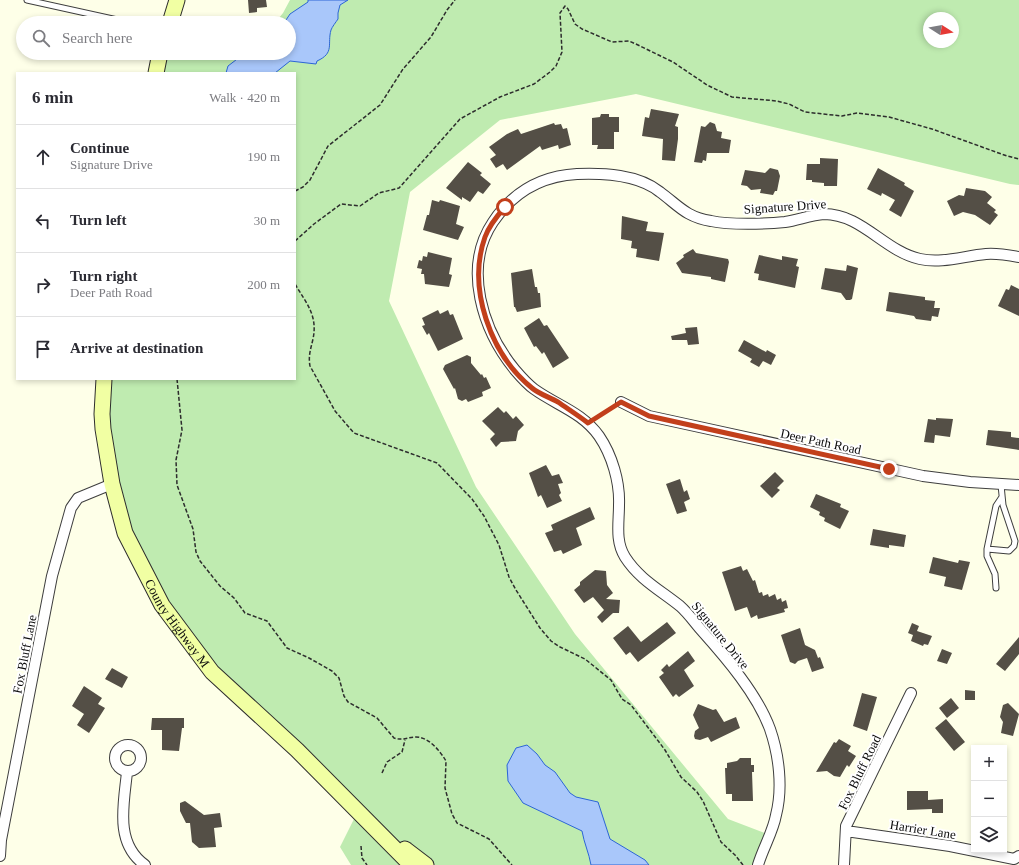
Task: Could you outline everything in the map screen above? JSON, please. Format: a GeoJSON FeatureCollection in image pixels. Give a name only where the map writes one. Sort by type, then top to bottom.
{"type":"FeatureCollection","features":[{"type":"Feature","properties":{"kind":"main road"},"geometry":{"type":"LineString","coordinates":[[167,16],[170,0]]}},
{"type":"Feature","properties":{"kind":"main road"},"geometry":{"type":"LineString","coordinates":[[172,16],[177,0]]}},
{"type":"Feature","properties":{"kind":"main road"},"geometry":{"type":"LineString","coordinates":[[156,72],[159,60]]}},
{"type":"Feature","properties":{"kind":"main road","name":"County Highway M"},"geometry":{"type":"LineString","coordinates":[[104,380],[102,414],[112,484],[125,533],[167,612],[212,672],[358,811],[411,865]]}},
{"type":"Feature","properties":{"kind":"main road","name":"County Highway M"},"geometry":{"type":"LineString","coordinates":[[358,811],[426,865]]}},
{"type":"Feature","properties":{"kind":"street","name":"Signature Drive"},"geometry":{"type":"LineString","coordinates":[[758,865],[776,817],[780,785],[771,733],[761,707],[716,647],[681,607],[650,585],[625,558],[620,546],[618,529],[619,498],[616,475],[607,449],[600,438],[588,423],[526,382],[503,354],[487,324],[481,302],[478,280],[479,264],[485,236],[491,225],[516,196],[547,177],[577,174],[607,174],[625,177],[658,189],[681,211],[711,221],[784,222],[824,214],[840,216],[858,223],[892,247],[921,259],[937,261],[998,253],[1019,257]]}},
{"type":"Feature","properties":{"kind":"street","name":"Deer Path Road"},"geometry":{"type":"LineString","coordinates":[[621,402],[649,416],[923,476],[1001,485],[1019,485]]}},
{"type":"Feature","properties":{"kind":"street","name":"Fox Bluff Lane"},"geometry":{"type":"LineString","coordinates":[[0,856],[2,832],[52,576],[71,508],[78,498],[112,484]]}},
{"type":"Feature","properties":{"kind":"street","name":"Fox Bluff Road"},"geometry":{"type":"LineString","coordinates":[[844,865],[846,826],[911,693]]}},
{"type":"Feature","properties":{"kind":"street"},"geometry":{"type":"LineString","coordinates":[[127,772],[122,819],[124,834],[130,848],[139,861],[145,865]]}},
{"type":"Feature","properties":{"kind":"street","name":"Harrier Lane"},"geometry":{"type":"LineString","coordinates":[[846,831],[950,846],[1014,859],[1019,856]]}},
{"type":"Feature","properties":{"kind":"lane"},"geometry":{"type":"LineString","coordinates":[[27,0],[99,16]]}},
{"type":"Feature","properties":{"kind":"lane"},"geometry":{"type":"LineString","coordinates":[[987,549],[1009,551],[1014,546],[1014,534],[1003,505],[1001,485]]}},
{"type":"Feature","properties":{"kind":"lane"},"geometry":{"type":"LineString","coordinates":[[996,588],[995,574],[987,556],[987,549],[996,506],[1002,497]]}},
{"type":"Feature","properties":{"kind":"path"},"geometry":{"type":"LineString","coordinates":[[296,191],[303,188],[310,180],[328,146],[380,105],[403,69],[431,37],[447,10],[455,0]]}},
{"type":"Feature","properties":{"kind":"path"},"geometry":{"type":"LineString","coordinates":[[296,240],[314,224],[341,204],[360,206],[379,193],[398,188],[460,119],[500,97],[534,84],[550,72],[556,66],[562,52],[560,13],[565,6],[575,24],[582,29],[612,42],[629,41],[638,44],[673,62],[707,85],[732,97],[777,101],[789,104],[805,112],[842,116],[857,113],[889,117],[932,129],[1019,159]]}},
{"type":"Feature","properties":{"kind":"path"},"geometry":{"type":"LineString","coordinates":[[296,285],[304,296],[314,324],[308,358],[310,366],[335,411],[354,433],[437,463],[464,490],[484,516],[492,530],[499,545],[509,577],[526,608],[540,628],[551,641],[585,660],[610,680],[622,699],[631,705],[665,750],[681,777],[697,792],[703,801],[721,842],[738,858],[743,865]]}},
{"type":"Feature","properties":{"kind":"path"},"geometry":{"type":"LineString","coordinates":[[177,380],[182,430],[176,460],[177,485],[193,529],[196,552],[200,561],[220,586],[234,598],[245,613],[267,621],[286,648],[309,658],[332,671],[339,678],[344,696],[348,702],[377,718],[394,738],[405,740],[416,737],[428,740],[443,755],[448,766],[445,788],[455,818],[463,827],[480,833],[489,839],[512,865]]}},
{"type":"Feature","properties":{"kind":"path"},"geometry":{"type":"LineString","coordinates":[[588,423],[621,402]]}},
{"type":"Feature","properties":{"kind":"path"},"geometry":{"type":"LineString","coordinates":[[382,774],[387,762],[402,752],[405,740]]}},
{"type":"Feature","properties":{"kind":"path"},"geometry":{"type":"LineString","coordinates":[[361,846],[362,858],[367,865]]}},
{"type":"Feature","properties":{"kind":"green space"},"geometry":{"type":"Polygon","coordinates":[[[290,0],[1019,0],[1019,185],[636,94],[500,120],[410,192],[389,301],[476,487],[575,634],[728,819],[770,835],[758,865],[351,865],[340,847],[358,811],[212,672],[162,605],[112,484],[104,380],[296,380],[296,72],[156,72],[159,60],[296,60],[296,16],[281,16],[290,0]]]}},
{"type":"Feature","properties":{"kind":"water"},"geometry":{"type":"Polygon","coordinates":[[[308,0],[348,0],[340,5],[338,19],[331,30],[329,48],[326,55],[317,61],[316,64],[290,61],[276,72],[226,72],[228,66],[236,60],[296,60],[296,16],[289,16],[308,2],[308,0]]]}},
{"type":"Feature","properties":{"kind":"water"},"geometry":{"type":"Polygon","coordinates":[[[527,745],[537,754],[545,765],[555,772],[570,793],[576,797],[598,802],[610,839],[645,860],[649,865],[591,865],[582,831],[523,803],[508,781],[507,765],[516,748],[527,745]]]}},
{"type":"Feature","properties":{"kind":"building"},"geometry":{"type":"Polygon","coordinates":[[[248,0],[266,0],[267,7],[257,8],[257,12],[249,13],[248,0]]]}},
{"type":"Feature","properties":{"kind":"building"},"geometry":{"type":"Polygon","coordinates":[[[651,109],[679,114],[675,126],[678,127],[678,139],[675,161],[662,160],[663,139],[642,136],[645,117],[649,118],[651,109]]]}},
{"type":"Feature","properties":{"kind":"building"},"geometry":{"type":"Polygon","coordinates":[[[601,114],[609,114],[609,117],[619,117],[619,132],[614,132],[614,149],[597,149],[598,145],[592,145],[592,118],[600,117],[601,114]]]}},
{"type":"Feature","properties":{"kind":"building"},"geometry":{"type":"Polygon","coordinates":[[[710,122],[715,124],[717,131],[722,132],[721,138],[731,140],[729,153],[707,153],[706,161],[703,160],[702,163],[694,162],[701,126],[705,127],[710,122]]]}},
{"type":"Feature","properties":{"kind":"building"},"geometry":{"type":"Polygon","coordinates":[[[554,123],[555,125],[561,124],[563,129],[567,128],[571,145],[559,149],[558,145],[542,150],[540,146],[507,170],[503,164],[496,168],[490,159],[496,155],[489,147],[507,134],[518,129],[521,134],[554,123]]]}},
{"type":"Feature","properties":{"kind":"building"},"geometry":{"type":"Polygon","coordinates":[[[820,158],[838,159],[837,186],[824,186],[824,183],[806,180],[807,164],[820,164],[820,158]]]}},
{"type":"Feature","properties":{"kind":"building"},"geometry":{"type":"Polygon","coordinates":[[[468,162],[482,173],[480,175],[491,184],[483,194],[478,191],[470,202],[462,197],[462,200],[446,188],[468,162]]]}},
{"type":"Feature","properties":{"kind":"building"},"geometry":{"type":"Polygon","coordinates":[[[770,168],[778,170],[780,176],[777,191],[775,191],[773,195],[760,193],[761,189],[751,190],[747,186],[741,185],[745,170],[765,173],[770,168]]]}},
{"type":"Feature","properties":{"kind":"building"},"geometry":{"type":"Polygon","coordinates":[[[878,168],[905,183],[904,185],[914,191],[901,217],[889,210],[895,200],[882,193],[881,196],[867,189],[878,168]]]}},
{"type":"Feature","properties":{"kind":"building"},"geometry":{"type":"Polygon","coordinates":[[[966,188],[985,191],[992,197],[987,203],[996,210],[994,212],[998,215],[990,225],[975,215],[963,212],[954,216],[947,201],[959,195],[964,196],[966,188]]]}},
{"type":"Feature","properties":{"kind":"building"},"geometry":{"type":"Polygon","coordinates":[[[432,200],[439,202],[440,200],[460,206],[456,224],[464,227],[458,240],[423,230],[427,215],[429,215],[432,200]]]}},
{"type":"Feature","properties":{"kind":"building"},"geometry":{"type":"Polygon","coordinates":[[[622,216],[648,222],[646,231],[664,233],[659,261],[636,257],[637,249],[631,248],[632,241],[621,239],[622,216]]]}},
{"type":"Feature","properties":{"kind":"building"},"geometry":{"type":"Polygon","coordinates":[[[693,249],[696,253],[728,259],[729,262],[725,282],[711,279],[711,277],[682,273],[676,263],[684,257],[683,255],[693,249]]]}},
{"type":"Feature","properties":{"kind":"building"},"geometry":{"type":"Polygon","coordinates":[[[428,252],[452,258],[449,274],[452,275],[449,287],[425,284],[424,274],[421,274],[422,269],[417,268],[419,260],[422,261],[423,256],[427,257],[428,252]]]}},
{"type":"Feature","properties":{"kind":"building"},"geometry":{"type":"Polygon","coordinates":[[[759,255],[782,260],[782,256],[798,259],[796,266],[799,267],[795,288],[758,280],[759,274],[754,273],[759,255]]]}},
{"type":"Feature","properties":{"kind":"building"},"geometry":{"type":"Polygon","coordinates":[[[847,265],[858,268],[852,299],[846,300],[841,293],[821,289],[825,268],[846,271],[847,265]]]}},
{"type":"Feature","properties":{"kind":"building"},"geometry":{"type":"Polygon","coordinates":[[[532,269],[535,287],[537,287],[538,293],[540,293],[541,307],[517,312],[514,307],[511,273],[532,269]]]}},
{"type":"Feature","properties":{"kind":"building"},"geometry":{"type":"Polygon","coordinates":[[[1011,285],[1019,289],[1019,316],[998,306],[1006,289],[1009,290],[1011,285]]]}},
{"type":"Feature","properties":{"kind":"building"},"geometry":{"type":"Polygon","coordinates":[[[889,292],[925,297],[925,300],[935,301],[934,308],[940,308],[938,317],[932,316],[931,321],[916,319],[914,316],[886,311],[889,292]]]}},
{"type":"Feature","properties":{"kind":"building"},"geometry":{"type":"Polygon","coordinates":[[[438,310],[440,314],[448,310],[450,315],[453,314],[463,339],[438,351],[429,333],[427,335],[422,326],[425,325],[422,318],[438,310]]]}},
{"type":"Feature","properties":{"kind":"building"},"geometry":{"type":"Polygon","coordinates":[[[539,318],[544,326],[547,325],[569,358],[553,368],[544,352],[542,354],[536,346],[534,347],[524,328],[539,318]]]}},
{"type":"Feature","properties":{"kind":"building"},"geometry":{"type":"Polygon","coordinates":[[[697,327],[699,344],[688,345],[687,340],[672,340],[671,336],[686,333],[685,328],[697,327]]]}},
{"type":"Feature","properties":{"kind":"building"},"geometry":{"type":"Polygon","coordinates":[[[744,340],[766,352],[767,350],[776,355],[771,365],[763,361],[759,367],[750,362],[752,359],[738,351],[744,340]]]}},
{"type":"Feature","properties":{"kind":"building"},"geometry":{"type":"Polygon","coordinates":[[[467,355],[471,357],[471,363],[481,375],[482,374],[484,378],[486,377],[491,388],[482,392],[483,396],[468,402],[466,399],[462,401],[458,399],[455,388],[454,389],[443,369],[445,365],[467,355]]]}},
{"type":"Feature","properties":{"kind":"building"},"geometry":{"type":"Polygon","coordinates":[[[498,407],[504,413],[506,411],[513,419],[516,416],[524,425],[518,431],[516,441],[501,442],[496,447],[490,439],[495,434],[482,421],[498,407]]]}},
{"type":"Feature","properties":{"kind":"building"},"geometry":{"type":"Polygon","coordinates":[[[936,418],[953,419],[950,437],[935,435],[934,443],[924,442],[928,419],[936,420],[936,418]]]}},
{"type":"Feature","properties":{"kind":"building"},"geometry":{"type":"Polygon","coordinates":[[[988,430],[1011,432],[1011,437],[1019,438],[1019,450],[986,445],[988,430]]]}},
{"type":"Feature","properties":{"kind":"building"},"geometry":{"type":"Polygon","coordinates":[[[546,465],[552,476],[559,474],[563,483],[558,484],[561,493],[559,495],[562,501],[547,508],[541,495],[538,497],[529,473],[546,465]]]}},
{"type":"Feature","properties":{"kind":"building"},"geometry":{"type":"Polygon","coordinates":[[[775,472],[784,481],[777,488],[780,490],[772,498],[760,486],[775,472]]]}},
{"type":"Feature","properties":{"kind":"building"},"geometry":{"type":"Polygon","coordinates":[[[680,479],[684,492],[687,490],[690,499],[684,502],[687,511],[677,514],[666,484],[680,479]]]}},
{"type":"Feature","properties":{"kind":"building"},"geometry":{"type":"Polygon","coordinates":[[[816,494],[841,504],[840,507],[849,511],[840,529],[824,521],[825,518],[819,515],[820,512],[810,507],[816,494]]]}},
{"type":"Feature","properties":{"kind":"building"},"geometry":{"type":"Polygon","coordinates":[[[590,507],[595,519],[576,528],[582,545],[563,554],[561,550],[554,552],[545,533],[553,530],[551,525],[590,507]]]}},
{"type":"Feature","properties":{"kind":"building"},"geometry":{"type":"Polygon","coordinates":[[[873,529],[906,535],[904,547],[889,545],[889,548],[870,545],[873,529]]]}},
{"type":"Feature","properties":{"kind":"building"},"geometry":{"type":"Polygon","coordinates":[[[933,557],[958,563],[959,560],[970,562],[962,590],[944,586],[946,577],[929,573],[933,557]]]}},
{"type":"Feature","properties":{"kind":"building"},"geometry":{"type":"Polygon","coordinates":[[[741,566],[743,571],[747,569],[753,581],[755,580],[759,593],[762,592],[763,596],[768,594],[769,597],[775,594],[777,600],[781,598],[782,602],[786,600],[788,608],[784,609],[785,612],[758,619],[757,615],[751,618],[747,607],[735,611],[722,572],[741,566]]]}},
{"type":"Feature","properties":{"kind":"building"},"geometry":{"type":"Polygon","coordinates":[[[595,570],[606,571],[607,585],[613,593],[606,599],[620,600],[619,613],[613,613],[602,623],[597,617],[604,610],[593,597],[584,603],[574,590],[580,585],[580,582],[595,570]]]}},
{"type":"Feature","properties":{"kind":"building"},"geometry":{"type":"Polygon","coordinates":[[[667,622],[676,633],[638,662],[630,652],[626,655],[613,638],[628,626],[641,642],[667,622]]]}},
{"type":"Feature","properties":{"kind":"building"},"geometry":{"type":"Polygon","coordinates":[[[912,623],[919,626],[917,631],[932,636],[928,645],[924,644],[923,646],[911,641],[913,635],[908,633],[912,623]]]}},
{"type":"Feature","properties":{"kind":"building"},"geometry":{"type":"Polygon","coordinates":[[[800,628],[805,645],[815,650],[818,658],[820,657],[824,668],[812,672],[807,658],[798,661],[795,664],[790,662],[781,635],[800,628]]]}},
{"type":"Feature","properties":{"kind":"building"},"geometry":{"type":"Polygon","coordinates":[[[1019,637],[1019,654],[1005,671],[996,664],[1019,637]]]}},
{"type":"Feature","properties":{"kind":"building"},"geometry":{"type":"Polygon","coordinates":[[[942,649],[952,653],[947,664],[937,661],[942,649]]]}},
{"type":"Feature","properties":{"kind":"building"},"geometry":{"type":"Polygon","coordinates":[[[688,651],[695,661],[684,670],[694,686],[679,697],[676,694],[673,697],[659,677],[664,673],[661,670],[667,664],[669,667],[688,651]]]}},
{"type":"Feature","properties":{"kind":"building"},"geometry":{"type":"Polygon","coordinates":[[[112,668],[128,677],[122,688],[105,679],[112,668]]]}},
{"type":"Feature","properties":{"kind":"building"},"geometry":{"type":"Polygon","coordinates":[[[84,686],[102,698],[98,704],[105,708],[89,733],[77,725],[84,714],[72,706],[84,686]]]}},
{"type":"Feature","properties":{"kind":"building"},"geometry":{"type":"Polygon","coordinates":[[[965,690],[975,691],[975,700],[965,700],[965,690]]]}},
{"type":"Feature","properties":{"kind":"building"},"geometry":{"type":"Polygon","coordinates":[[[862,693],[877,697],[867,731],[853,726],[862,693]]]}},
{"type":"Feature","properties":{"kind":"building"},"geometry":{"type":"Polygon","coordinates":[[[951,698],[959,708],[947,718],[939,708],[951,698]]]}},
{"type":"Feature","properties":{"kind":"building"},"geometry":{"type":"Polygon","coordinates":[[[1008,703],[1019,714],[1013,736],[1001,733],[1003,722],[1000,717],[1003,705],[1008,703]]]}},
{"type":"Feature","properties":{"kind":"building"},"geometry":{"type":"Polygon","coordinates":[[[698,704],[713,710],[716,709],[724,722],[736,717],[740,728],[711,742],[708,737],[700,740],[695,739],[695,731],[699,728],[693,715],[698,704]]]}},
{"type":"Feature","properties":{"kind":"building"},"geometry":{"type":"Polygon","coordinates":[[[152,718],[184,718],[184,728],[182,728],[179,751],[162,750],[162,730],[151,730],[152,718]]]}},
{"type":"Feature","properties":{"kind":"building"},"geometry":{"type":"Polygon","coordinates":[[[946,719],[965,742],[954,751],[935,728],[946,719]]]}},
{"type":"Feature","properties":{"kind":"building"},"geometry":{"type":"Polygon","coordinates":[[[839,739],[851,746],[848,751],[856,756],[849,767],[847,765],[840,777],[834,776],[827,771],[816,772],[834,742],[836,743],[839,739]]]}},
{"type":"Feature","properties":{"kind":"building"},"geometry":{"type":"Polygon","coordinates":[[[740,758],[751,758],[751,765],[754,765],[754,772],[752,772],[753,801],[732,801],[732,794],[726,794],[725,768],[727,768],[727,763],[737,761],[740,758]]]}},
{"type":"Feature","properties":{"kind":"building"},"geometry":{"type":"Polygon","coordinates":[[[907,791],[928,791],[928,800],[943,799],[943,813],[932,813],[932,809],[907,810],[907,791]]]}},
{"type":"Feature","properties":{"kind":"building"},"geometry":{"type":"Polygon","coordinates":[[[185,801],[204,815],[220,813],[222,827],[214,828],[216,847],[199,848],[192,842],[190,823],[186,823],[180,811],[180,803],[185,801]]]}},
{"type":"Feature","properties":{"kind":"route"},"geometry":{"type":"LineString","coordinates":[[505,207],[491,225],[485,236],[479,264],[478,280],[481,302],[487,324],[503,354],[532,389],[557,402],[588,423],[621,402],[649,416],[889,469]]}}]}
